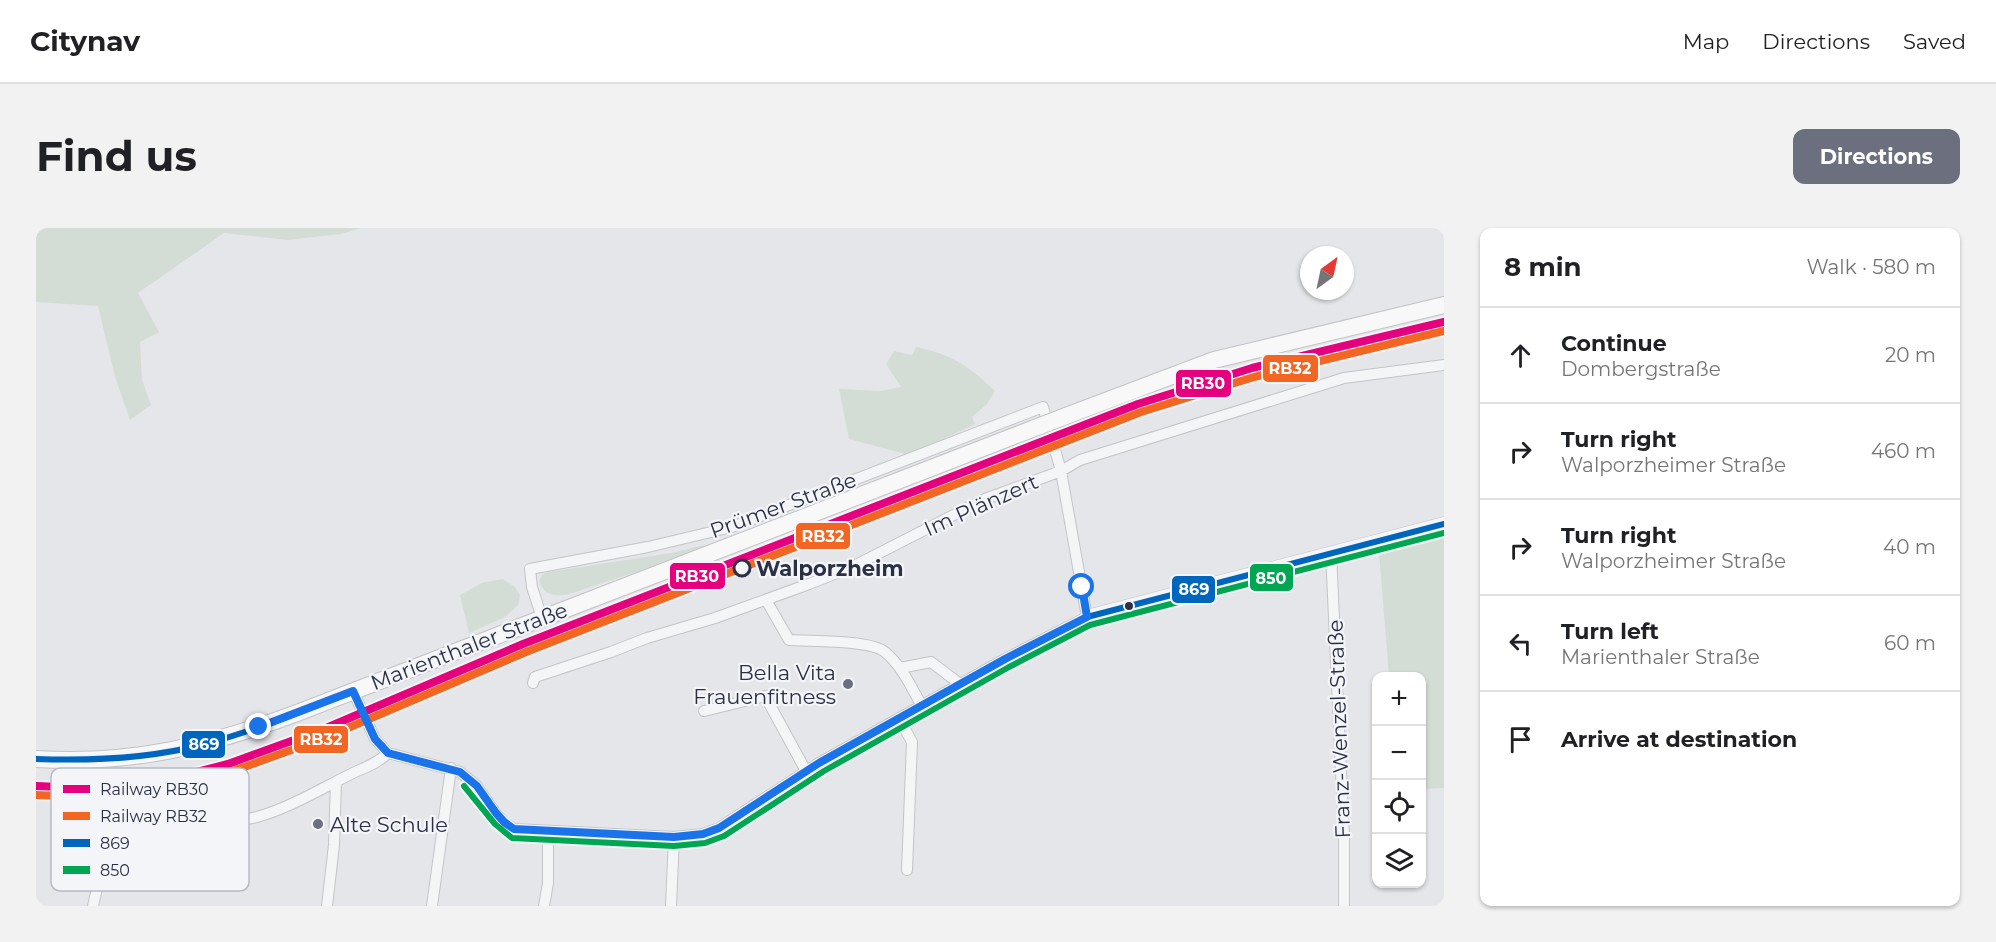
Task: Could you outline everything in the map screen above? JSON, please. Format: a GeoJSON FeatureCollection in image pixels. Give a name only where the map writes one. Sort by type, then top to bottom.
{"type":"FeatureCollection","features":[{"type":"Feature","properties":{"kind":"main road","name":"Marienthaler Straße"},"geometry":{"type":"LineString","coordinates":[[36,759],[105,759],[152,754],[191,747],[250,730],[1214,360],[1444,305]]}},
{"type":"Feature","properties":{"kind":"street","name":"Im Plänzert"},"geometry":{"type":"LineString","coordinates":[[533,683],[535,677],[647,638],[715,618],[852,567],[985,500],[1060,471],[1080,460],[1344,378],[1444,366]]}},
{"type":"Feature","properties":{"kind":"street","name":"Prümer Straße"},"geometry":{"type":"LineString","coordinates":[[542,618],[532,587],[530,569],[648,547],[732,527],[1043,407],[1060,471]]}},
{"type":"Feature","properties":{"kind":"street"},"geometry":{"type":"LineString","coordinates":[[1060,471],[1087,617]]}},
{"type":"Feature","properties":{"kind":"street"},"geometry":{"type":"LineString","coordinates":[[353,691],[375,739],[388,753],[460,772],[477,786],[505,823],[514,829],[674,837],[703,834],[719,828],[806,771],[899,718],[1087,617],[1444,524]]}},
{"type":"Feature","properties":{"kind":"street","name":"Franz-Wenzel-Straße"},"geometry":{"type":"LineString","coordinates":[[1331,552],[1344,837],[1344,906]]}},
{"type":"Feature","properties":{"kind":"street"},"geometry":{"type":"LineString","coordinates":[[766,600],[789,640],[869,645],[883,650],[900,668],[921,706]]}},
{"type":"Feature","properties":{"kind":"street"},"geometry":{"type":"LineString","coordinates":[[900,668],[930,662],[960,684]]}},
{"type":"Feature","properties":{"kind":"street"},"geometry":{"type":"LineString","coordinates":[[704,711],[765,696],[806,771]]}},
{"type":"Feature","properties":{"kind":"street"},"geometry":{"type":"LineString","coordinates":[[899,718],[912,742],[907,870]]}},
{"type":"Feature","properties":{"kind":"street"},"geometry":{"type":"LineString","coordinates":[[249,818],[305,798],[379,762],[388,753]]}},
{"type":"Feature","properties":{"kind":"street"},"geometry":{"type":"LineString","coordinates":[[432,906],[451,768]]}},
{"type":"Feature","properties":{"kind":"street"},"geometry":{"type":"LineString","coordinates":[[327,906],[334,844],[336,782]]}},
{"type":"Feature","properties":{"kind":"street"},"geometry":{"type":"LineString","coordinates":[[544,906],[548,884],[548,832]]}},
{"type":"Feature","properties":{"kind":"street"},"geometry":{"type":"LineString","coordinates":[[671,906],[674,837]]}},
{"type":"Feature","properties":{"kind":"street"},"geometry":{"type":"LineString","coordinates":[[93,906],[96,891]]}},
{"type":"Feature","properties":{"kind":"shaded area"},"geometry":{"type":"Polygon","coordinates":[[[36,228],[361,228],[341,234],[287,240],[224,233],[138,293],[159,332],[140,342],[142,380],[151,405],[130,420],[115,377],[98,306],[36,302],[36,228]]]}},
{"type":"Feature","properties":{"kind":"shaded area"},"geometry":{"type":"Polygon","coordinates":[[[916,347],[959,362],[995,391],[987,404],[972,417],[975,424],[909,455],[849,439],[839,389],[880,391],[901,387],[886,364],[894,351],[912,355],[916,347]]]}},
{"type":"Feature","properties":{"kind":"shaded area"},"geometry":{"type":"Polygon","coordinates":[[[1444,537],[1444,788],[1426,789],[1426,672],[1389,672],[1379,553],[1444,537]]]}},
{"type":"Feature","properties":{"kind":"shaded area"},"geometry":{"type":"Polygon","coordinates":[[[722,541],[661,564],[571,593],[551,594],[544,590],[539,580],[543,574],[549,572],[671,553],[722,541]]]}},
{"type":"Feature","properties":{"kind":"shaded area"},"geometry":{"type":"Polygon","coordinates":[[[503,579],[515,587],[520,595],[518,605],[505,617],[469,633],[460,595],[482,583],[503,579]]]}},
{"type":"Feature","properties":{"kind":"rail line","name":"RB30"},"geometry":{"type":"LineString","coordinates":[[212,768],[319,731],[523,644],[1138,404],[1252,368],[1444,322]]}},
{"type":"Feature","properties":{"kind":"rail line","name":"RB32"},"geometry":{"type":"LineString","coordinates":[[241,768],[322,739],[526,652],[1141,412],[1254,377],[1444,331]]}},
{"type":"Feature","properties":{"kind":"rail line","name":"RB30"},"geometry":{"type":"LineString","coordinates":[[36,786],[51,787]]}},
{"type":"Feature","properties":{"kind":"rail line","name":"RB32"},"geometry":{"type":"LineString","coordinates":[[36,795],[51,796]]}},
{"type":"Feature","properties":{"kind":"transit line","name":"869"},"geometry":{"type":"LineString","coordinates":[[36,759],[119,758],[181,750],[240,734],[353,691],[375,739],[388,753],[460,772],[477,786],[496,814],[514,829],[674,837],[703,834],[719,828],[819,763],[1005,659],[1087,617],[1444,524]]}},
{"type":"Feature","properties":{"kind":"transit line","name":"850"},"geometry":{"type":"LineString","coordinates":[[464,786],[495,824],[512,838],[674,846],[705,843],[724,836],[824,771],[1009,667],[1090,625],[1444,533]]}},
{"type":"Feature","properties":{"kind":"place","name":"Walporzheim"},"geometry":{"type":"Point","coordinates":[742,568]}},
{"type":"Feature","properties":{"kind":"place","name":"Bella Vita Frauenfitness"},"geometry":{"type":"Point","coordinates":[848,684]}},
{"type":"Feature","properties":{"kind":"place","name":"Alte Schule"},"geometry":{"type":"Point","coordinates":[318,824]}},
{"type":"Feature","properties":{"kind":"route"},"geometry":{"type":"LineString","coordinates":[[259,727],[353,691],[375,739],[388,753],[460,772],[477,786],[496,813],[514,829],[674,837],[703,834],[739,816],[819,763],[1005,659],[1087,617],[1082,587]]}}]}
